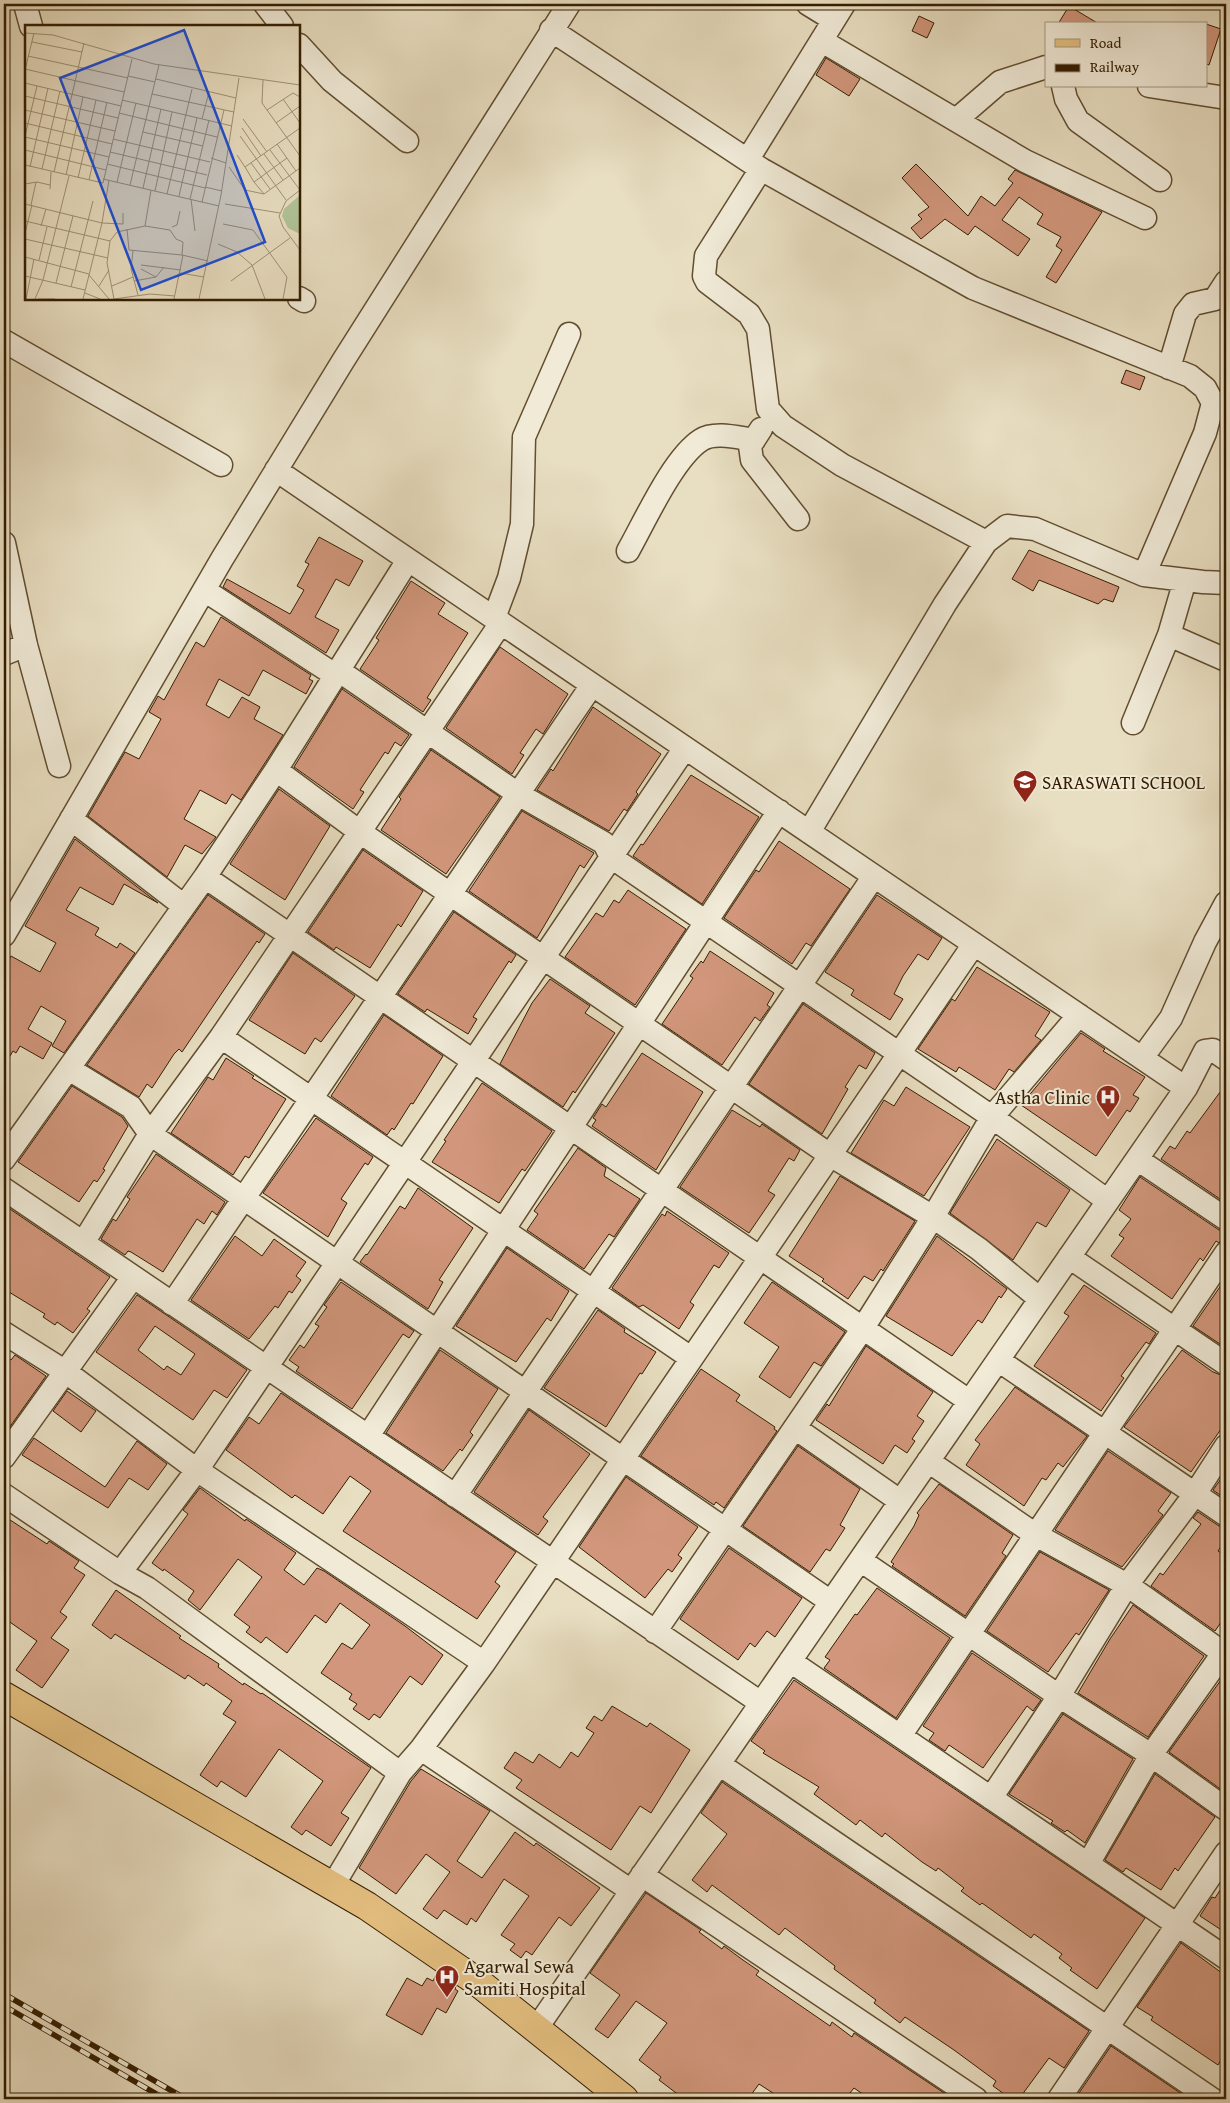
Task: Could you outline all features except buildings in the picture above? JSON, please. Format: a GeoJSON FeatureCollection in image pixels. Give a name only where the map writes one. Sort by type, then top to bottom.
{"type":"FeatureCollection","features":[{"type":"Feature","properties":{"kind":"main road"},"geometry":{"type":"LineString","coordinates":[[4,1696],[366,1906],[480,1983],[624,2099]]}},
{"type":"Feature","properties":{"kind":"street"},"geometry":{"type":"LineString","coordinates":[[25,4],[31,25]]}},
{"type":"Feature","properties":{"kind":"street"},"geometry":{"type":"LineString","coordinates":[[265,4],[281,25]]}},
{"type":"Feature","properties":{"kind":"street"},"geometry":{"type":"LineString","coordinates":[[4,935],[204,590],[276,470],[569,4]]}},
{"type":"Feature","properties":{"kind":"street"},"geometry":{"type":"LineString","coordinates":[[808,4],[839,12],[754,164],[706,256],[704,276],[707,282],[749,314],[758,329],[768,409],[783,426],[842,465],[986,542]]}},
{"type":"Feature","properties":{"kind":"street"},"geometry":{"type":"LineString","coordinates":[[551,30],[754,164],[973,288],[1190,376],[1205,388],[1213,403],[1205,433],[1144,574]]}},
{"type":"Feature","properties":{"kind":"street"},"geometry":{"type":"LineString","coordinates":[[822,41],[1025,161],[1145,218]]}},
{"type":"Feature","properties":{"kind":"street"},"geometry":{"type":"LineString","coordinates":[[300,46],[332,81],[407,141]]}},
{"type":"Feature","properties":{"kind":"street"},"geometry":{"type":"LineString","coordinates":[[956,120],[1000,82],[1045,67]]}},
{"type":"Feature","properties":{"kind":"street"},"geometry":{"type":"LineString","coordinates":[[1063,88],[1066,99],[1078,122],[1160,180]]}},
{"type":"Feature","properties":{"kind":"street"},"geometry":{"type":"LineString","coordinates":[[1163,88],[1226,98]]}},
{"type":"Feature","properties":{"kind":"street"},"geometry":{"type":"LineString","coordinates":[[1169,368],[1186,314],[1193,304],[1215,299],[1226,282]]}},
{"type":"Feature","properties":{"kind":"street"},"geometry":{"type":"LineString","coordinates":[[83,1243],[150,1134],[221,1037],[360,832],[428,731],[497,620],[522,524],[524,437],[569,334]]}},
{"type":"Feature","properties":{"kind":"street"},"geometry":{"type":"LineString","coordinates":[[4,341],[220,465]]}},
{"type":"Feature","properties":{"kind":"street"},"geometry":{"type":"LineString","coordinates":[[771,413],[754,440],[750,450],[752,460],[798,519]]}},
{"type":"Feature","properties":{"kind":"street"},"geometry":{"type":"LineString","coordinates":[[628,551],[679,462],[702,439],[722,436],[754,440]]}},
{"type":"Feature","properties":{"kind":"street"},"geometry":{"type":"LineString","coordinates":[[276,470],[1186,1088]]}},
{"type":"Feature","properties":{"kind":"street"},"geometry":{"type":"LineString","coordinates":[[809,832],[945,604],[986,542],[1007,526],[1035,529],[1144,574],[1185,580],[1226,582]]}},
{"type":"Feature","properties":{"kind":"street"},"geometry":{"type":"LineString","coordinates":[[4,543],[26,645],[59,766]]}},
{"type":"Feature","properties":{"kind":"street"},"geometry":{"type":"LineString","coordinates":[[4,1159],[204,877],[276,770],[408,560]]}},
{"type":"Feature","properties":{"kind":"street"},"geometry":{"type":"LineString","coordinates":[[1133,723],[1169,635],[1185,580]]}},
{"type":"Feature","properties":{"kind":"street"},"geometry":{"type":"LineString","coordinates":[[204,590],[428,731],[518,794],[604,843],[611,857],[992,1117],[1108,1201]]}},
{"type":"Feature","properties":{"kind":"street"},"geometry":{"type":"LineString","coordinates":[[1169,635],[1226,660]]}},
{"type":"Feature","properties":{"kind":"street"},"geometry":{"type":"LineString","coordinates":[[4,654],[26,645]]}},
{"type":"Feature","properties":{"kind":"street"},"geometry":{"type":"LineString","coordinates":[[172,1304],[592,685]]}},
{"type":"Feature","properties":{"kind":"street"},"geometry":{"type":"LineString","coordinates":[[120,1573],[197,1470],[685,748]]}},
{"type":"Feature","properties":{"kind":"street"},"geometry":{"type":"LineString","coordinates":[[276,770],[360,832],[830,1155],[933,1217],[979,1249],[1040,1299]]}},
{"type":"Feature","properties":{"kind":"street"},"geometry":{"type":"LineString","coordinates":[[368,1436],[778,811]]}},
{"type":"Feature","properties":{"kind":"street"},"geometry":{"type":"LineString","coordinates":[[71,819],[184,906]]}},
{"type":"Feature","properties":{"kind":"street"},"geometry":{"type":"LineString","coordinates":[[455,1496],[874,876]]}},
{"type":"Feature","properties":{"kind":"street"},"geometry":{"type":"LineString","coordinates":[[204,877],[970,1401]]}},
{"type":"Feature","properties":{"kind":"street"},"geometry":{"type":"LineString","coordinates":[[1142,1058],[1171,1018],[1205,942],[1226,903]]}},
{"type":"Feature","properties":{"kind":"street"},"geometry":{"type":"LineString","coordinates":[[332,1887],[400,1773],[422,1749],[484,1663],[974,944]]}},
{"type":"Feature","properties":{"kind":"street"},"geometry":{"type":"LineString","coordinates":[[655,1632],[863,1328],[933,1217],[992,1117],[1079,1015]]}},
{"type":"Feature","properties":{"kind":"street"},"geometry":{"type":"LineString","coordinates":[[221,1037],[691,1358]]}},
{"type":"Feature","properties":{"kind":"street"},"geometry":{"type":"LineString","coordinates":[[536,2029],[1186,1088],[1205,1051],[1213,1050],[1226,1059]]}},
{"type":"Feature","properties":{"kind":"street"},"geometry":{"type":"LineString","coordinates":[[69,1069],[131,1107],[150,1134],[831,1602]]}},
{"type":"Feature","properties":{"kind":"street"},"geometry":{"type":"LineString","coordinates":[[1137,1158],[1226,1220]]}},
{"type":"Feature","properties":{"kind":"street"},"geometry":{"type":"LineString","coordinates":[[4,1189],[761,1703]]}},
{"type":"Feature","properties":{"kind":"street"},"geometry":{"type":"LineString","coordinates":[[900,1736],[1226,1253]]}},
{"type":"Feature","properties":{"kind":"street"},"geometry":{"type":"LineString","coordinates":[[1069,1257],[1226,1364]]}},
{"type":"Feature","properties":{"kind":"street"},"geometry":{"type":"LineString","coordinates":[[4,1457],[134,1277]]}},
{"type":"Feature","properties":{"kind":"street"},"geometry":{"type":"LineString","coordinates":[[4,1332],[66,1372],[197,1470],[484,1663]]}},
{"type":"Feature","properties":{"kind":"street"},"geometry":{"type":"LineString","coordinates":[[998,1360],[1226,1515]]}},
{"type":"Feature","properties":{"kind":"street"},"geometry":{"type":"LineString","coordinates":[[795,1428],[900,1502]]}},
{"type":"Feature","properties":{"kind":"street"},"geometry":{"type":"LineString","coordinates":[[991,1798],[1059,1696],[1127,1585],[1194,1494],[1226,1446]]}},
{"type":"Feature","properties":{"kind":"street"},"geometry":{"type":"LineString","coordinates":[[928,1461],[1036,1535],[1127,1585],[1225,1652],[1151,1755],[1088,1864]]}},
{"type":"Feature","properties":{"kind":"street"},"geometry":{"type":"LineString","coordinates":[[4,1495],[120,1573],[147,1588],[400,1773]]}},
{"type":"Feature","properties":{"kind":"street"},"geometry":{"type":"LineString","coordinates":[[860,1560],[1059,1696],[1151,1755],[1226,1809]]}},
{"type":"Feature","properties":{"kind":"street"},"geometry":{"type":"LineString","coordinates":[[790,1661],[1226,1958]]}},
{"type":"Feature","properties":{"kind":"street"},"geometry":{"type":"LineString","coordinates":[[422,1749],[636,1882],[976,2099]]}},
{"type":"Feature","properties":{"kind":"street"},"geometry":{"type":"LineString","coordinates":[[719,1764],[1212,2099]]}},
{"type":"Feature","properties":{"kind":"street"},"geometry":{"type":"LineString","coordinates":[[1059,2099],[1226,1852]]}},
{"type":"Feature","properties":{"kind":"railway"},"geometry":{"type":"LineString","coordinates":[[4,1994],[186,2099]]}},
{"type":"Feature","properties":{"kind":"railway"},"geometry":{"type":"LineString","coordinates":[[4,2006],[165,2099]]}},
{"type":"Feature","properties":{"kind":"place","name":"SARASWATI SCHOOL"},"geometry":{"type":"Point","coordinates":[1025,803]}},
{"type":"Feature","properties":{"kind":"place","name":"Astha Clinic"},"geometry":{"type":"Point","coordinates":[1108,1118]}},
{"type":"Feature","properties":{"kind":"place","name":"Agarwal Sewa Samiti Hospital"},"geometry":{"type":"Point","coordinates":[447,1998]}}]}
